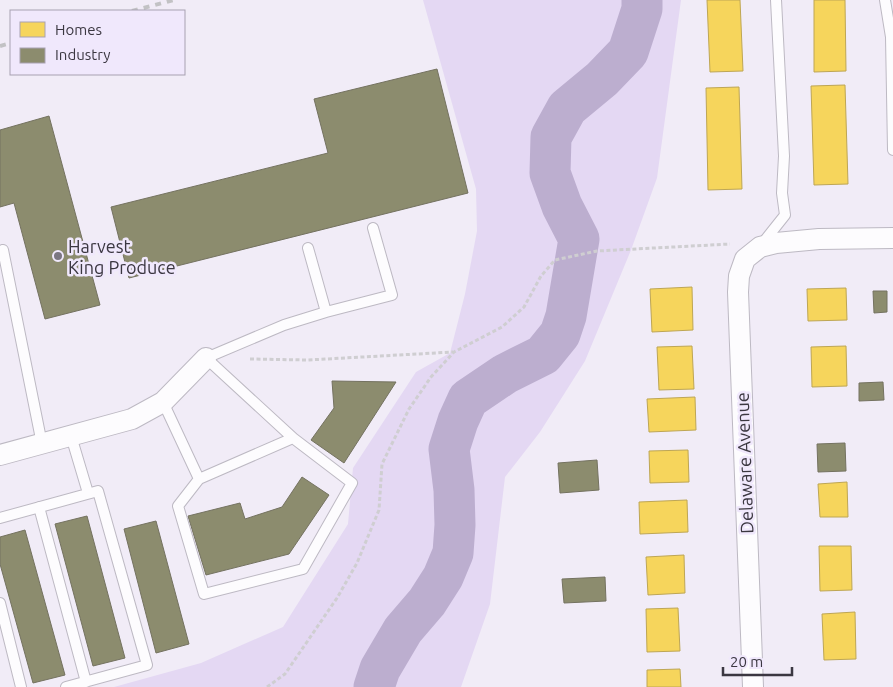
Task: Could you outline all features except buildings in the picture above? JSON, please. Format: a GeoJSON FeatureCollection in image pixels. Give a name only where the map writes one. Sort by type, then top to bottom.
{"type":"FeatureCollection","features":[{"type":"Feature","properties":{"kind":"street"},"geometry":{"type":"LineString","coordinates":[[760,247],[776,243],[819,239],[893,238]]}},
{"type":"Feature","properties":{"kind":"street","name":"Delaware Avenue"},"geometry":{"type":"LineString","coordinates":[[753,687],[738,292],[739,276],[745,259],[760,247]]}},
{"type":"Feature","properties":{"kind":"street"},"geometry":{"type":"LineString","coordinates":[[0,455],[132,419],[163,402],[206,358]]}},
{"type":"Feature","properties":{"kind":"lane"},"geometry":{"type":"LineString","coordinates":[[760,247],[784,215],[782,193],[784,156],[776,0]]}},
{"type":"Feature","properties":{"kind":"lane"},"geometry":{"type":"LineString","coordinates":[[885,0],[892,37],[893,150]]}},
{"type":"Feature","properties":{"kind":"lane"},"geometry":{"type":"LineString","coordinates":[[292,438],[199,479],[178,506],[204,594],[303,569],[352,483],[292,438],[206,358],[284,325],[392,295],[374,228]]}},
{"type":"Feature","properties":{"kind":"lane"},"geometry":{"type":"LineString","coordinates":[[308,248],[326,312]]}},
{"type":"Feature","properties":{"kind":"lane"},"geometry":{"type":"LineString","coordinates":[[3,250],[42,444]]}},
{"type":"Feature","properties":{"kind":"lane"},"geometry":{"type":"LineString","coordinates":[[163,402],[199,479]]}},
{"type":"Feature","properties":{"kind":"lane"},"geometry":{"type":"LineString","coordinates":[[71,436],[88,493]]}},
{"type":"Feature","properties":{"kind":"lane"},"geometry":{"type":"LineString","coordinates":[[0,518],[98,491],[147,665],[66,687]]}},
{"type":"Feature","properties":{"kind":"lane"},"geometry":{"type":"LineString","coordinates":[[39,507],[86,682]]}},
{"type":"Feature","properties":{"kind":"lane"},"geometry":{"type":"LineString","coordinates":[[0,603],[21,687]]}},
{"type":"Feature","properties":{"kind":"path"},"geometry":{"type":"LineString","coordinates":[[267,687],[285,674],[337,598],[357,563],[378,510],[382,464],[409,409],[431,377],[454,352],[502,327],[524,307],[540,276],[555,260],[597,251],[731,244],[760,247]]}},
{"type":"Feature","properties":{"kind":"path"},"geometry":{"type":"LineString","coordinates":[[243,359],[308,360],[454,352]]}},
{"type":"Feature","properties":{"kind":"shaded area"},"geometry":{"type":"Polygon","coordinates":[[[423,0],[681,0],[657,178],[631,250],[585,361],[540,432],[505,477],[490,604],[461,687],[114,687],[201,663],[283,627],[348,524],[353,468],[416,372],[450,353],[465,294],[477,231],[476,189],[423,0]]]}},
{"type":"Feature","properties":{"kind":"waterway"},"geometry":{"type":"LineString","coordinates":[[374,687],[380,669],[403,630],[427,602],[443,577],[453,553],[455,525],[454,490],[449,449],[458,421],[468,399],[505,374],[543,355],[560,334],[566,316],[579,239],[562,206],[550,173],[551,137],[567,108],[602,79],[628,52],[642,9],[642,0]]}},
{"type":"Feature","properties":{"kind":"railway"},"geometry":{"type":"LineString","coordinates":[[136,10],[174,0]]}},
{"type":"Feature","properties":{"kind":"railway"},"geometry":{"type":"LineString","coordinates":[[0,46],[10,43]]}},
{"type":"Feature","properties":{"kind":"place","name":"Harvest King Produce"},"geometry":{"type":"Point","coordinates":[58,256]}}]}
